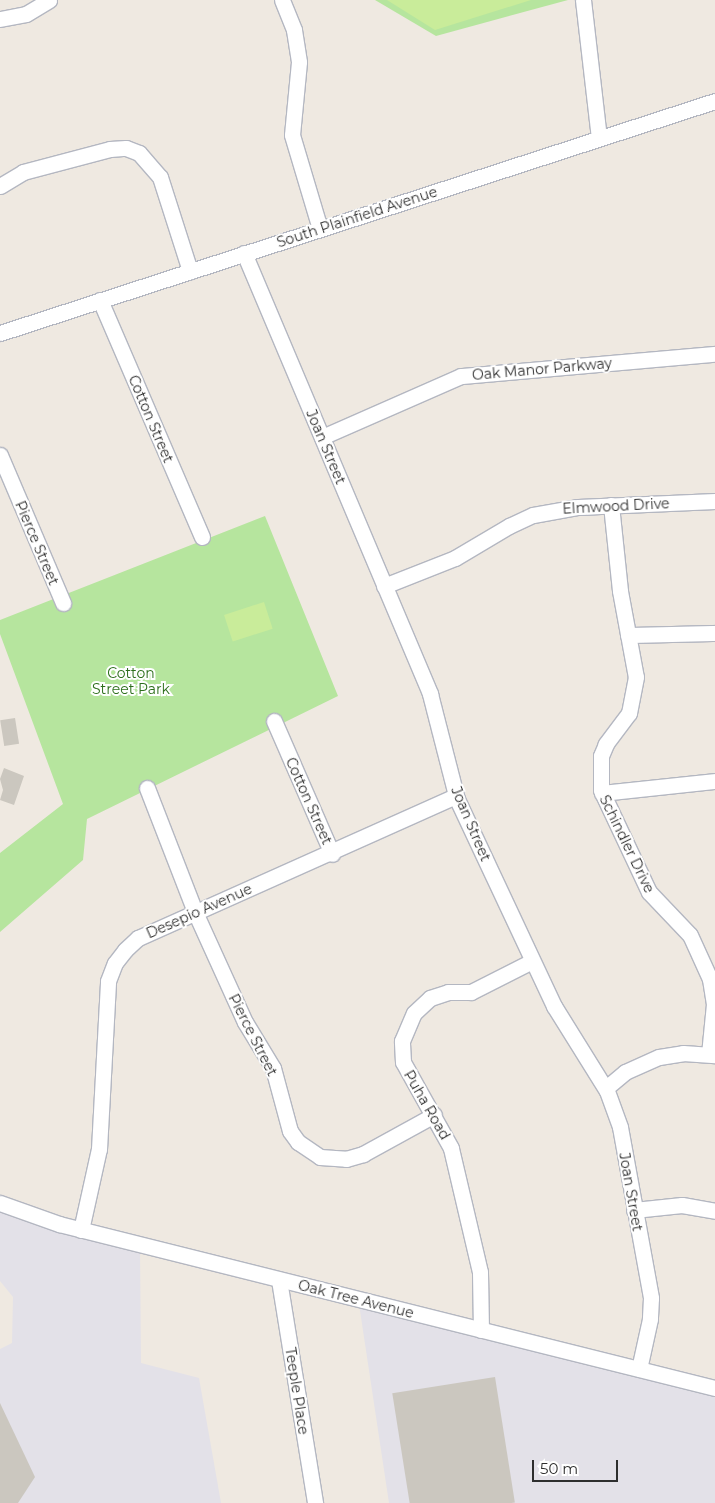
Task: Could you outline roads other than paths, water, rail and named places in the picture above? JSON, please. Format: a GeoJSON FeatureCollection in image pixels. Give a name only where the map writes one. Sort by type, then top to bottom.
{"type":"FeatureCollection","features":[{"type":"Feature","properties":{"kind":"street"},"geometry":{"type":"LineString","coordinates":[[0,19],[26,14],[49,0]]}},
{"type":"Feature","properties":{"kind":"street"},"geometry":{"type":"LineString","coordinates":[[282,0],[294,30],[299,62],[292,135],[320,229]]}},
{"type":"Feature","properties":{"kind":"street"},"geometry":{"type":"LineString","coordinates":[[583,0],[599,138]]}},
{"type":"Feature","properties":{"kind":"street","name":"South Plainfield Avenue"},"geometry":{"type":"LineString","coordinates":[[0,332],[715,101]]}},
{"type":"Feature","properties":{"kind":"street"},"geometry":{"type":"LineString","coordinates":[[0,186],[23,172],[110,149],[139,153],[160,176],[190,271]]}},
{"type":"Feature","properties":{"kind":"street","name":"Joan Street"},"geometry":{"type":"LineString","coordinates":[[244,253],[430,694],[456,796],[554,1006],[606,1088],[620,1127],[651,1298],[650,1319],[639,1369]]}},
{"type":"Feature","properties":{"kind":"street","name":"Cotton Street"},"geometry":{"type":"LineString","coordinates":[[100,300],[202,537]]}},
{"type":"Feature","properties":{"kind":"street","name":"Oak Manor Parkway"},"geometry":{"type":"LineString","coordinates":[[322,436],[461,376],[715,354]]}},
{"type":"Feature","properties":{"kind":"street","name":"Pierce Street"},"geometry":{"type":"LineString","coordinates":[[0,455],[63,603]]}},
{"type":"Feature","properties":{"kind":"street","name":"Elmwood Drive"},"geometry":{"type":"LineString","coordinates":[[384,586],[455,558],[509,526],[533,515],[578,507],[715,501]]}},
{"type":"Feature","properties":{"kind":"street","name":"Schindler Drive"},"geometry":{"type":"LineString","coordinates":[[611,506],[628,635],[635,670],[636,692],[629,713],[606,744],[601,756],[599,776],[602,793],[648,892],[690,935],[710,979],[714,1004],[712,1054]]}},
{"type":"Feature","properties":{"kind":"street"},"geometry":{"type":"LineString","coordinates":[[628,635],[715,633]]}},
{"type":"Feature","properties":{"kind":"street","name":"Cotton Street"},"geometry":{"type":"LineString","coordinates":[[274,721],[332,854]]}},
{"type":"Feature","properties":{"kind":"street"},"geometry":{"type":"LineString","coordinates":[[602,793],[715,781]]}},
{"type":"Feature","properties":{"kind":"street","name":"Pierce Street"},"geometry":{"type":"LineString","coordinates":[[147,788],[195,912],[245,1022],[272,1068],[290,1131],[298,1142],[320,1157],[346,1159],[363,1154],[434,1115]]}},
{"type":"Feature","properties":{"kind":"street","name":"Desepio Avenue"},"geometry":{"type":"LineString","coordinates":[[81,1230],[99,1149],[108,981],[115,963],[138,938],[332,854],[456,796]]}},
{"type":"Feature","properties":{"kind":"street","name":"Puha Road"},"geometry":{"type":"LineString","coordinates":[[481,1330],[482,1288],[474,1242],[451,1148],[403,1062],[402,1041],[414,1013],[430,998],[448,992],[472,992],[532,960]]}},
{"type":"Feature","properties":{"kind":"street"},"geometry":{"type":"LineString","coordinates":[[606,1088],[630,1069],[659,1057],[683,1053],[712,1054]]}},
{"type":"Feature","properties":{"kind":"street","name":"Oak Tree Avenue"},"geometry":{"type":"LineString","coordinates":[[0,1203],[81,1230],[715,1388]]}},
{"type":"Feature","properties":{"kind":"street"},"geometry":{"type":"LineString","coordinates":[[634,1210],[682,1205],[715,1211]]}},
{"type":"Feature","properties":{"kind":"street","name":"Teeple Place"},"geometry":{"type":"LineString","coordinates":[[279,1280],[315,1503]]}},
{"type":"Feature","properties":{"kind":"park label","name":"Cotton Street Park"},"geometry":{"type":"Point","coordinates":[131,682]}}]}
